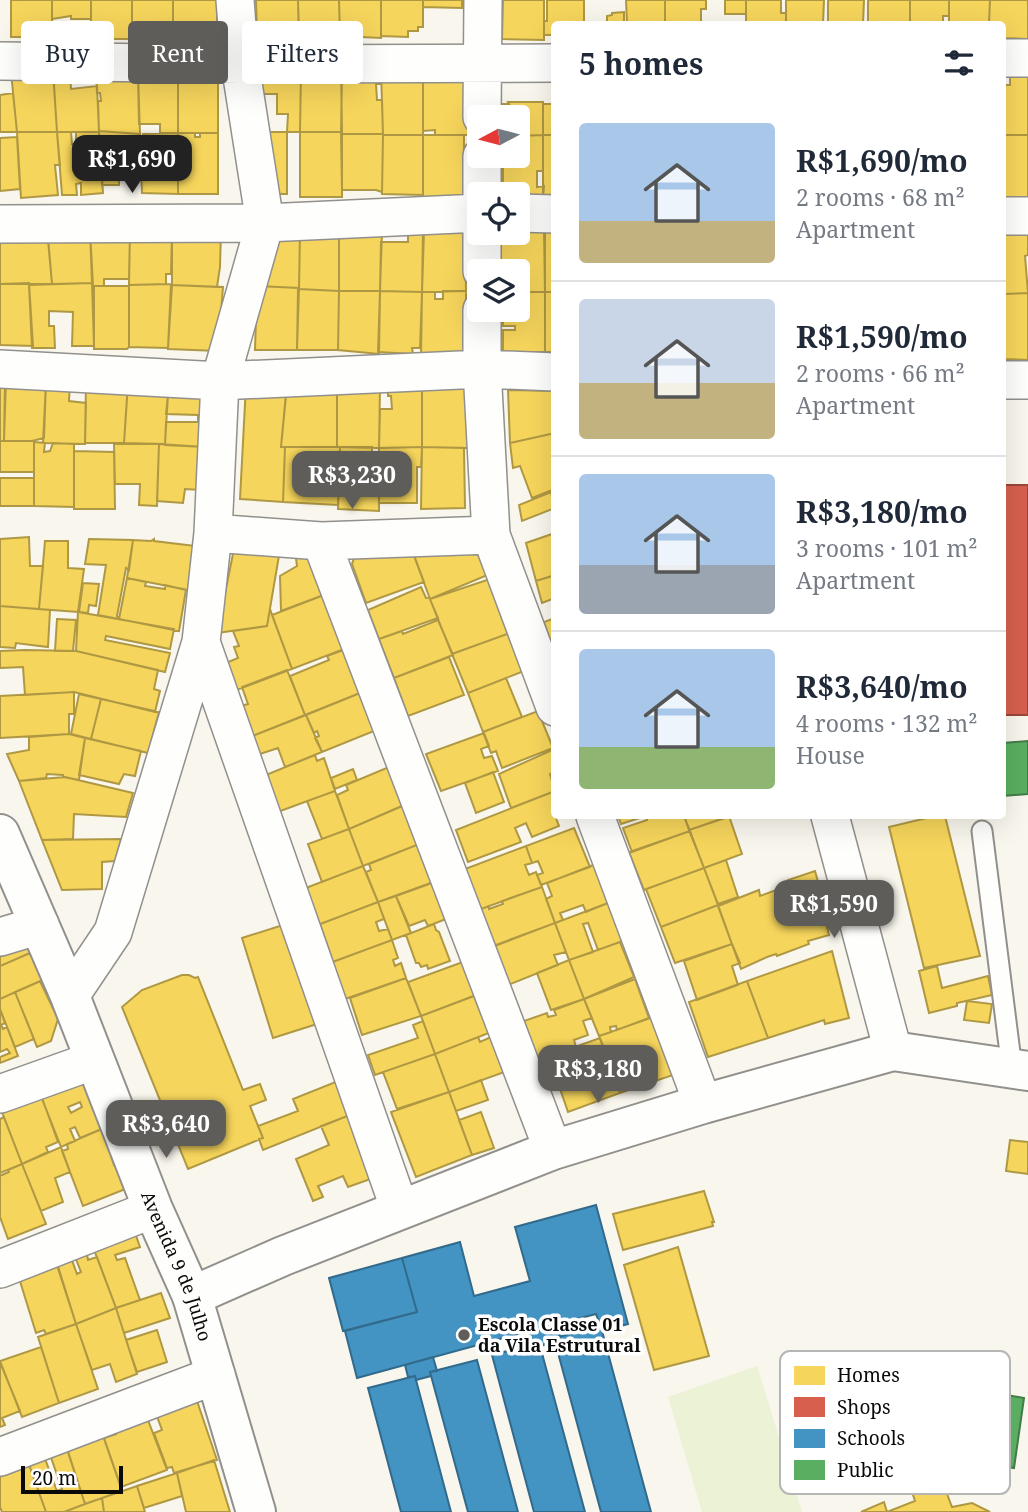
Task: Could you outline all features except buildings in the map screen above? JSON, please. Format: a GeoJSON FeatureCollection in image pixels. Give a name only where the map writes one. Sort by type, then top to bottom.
{"type":"FeatureCollection","features":[{"type":"Feature","properties":{"kind":"street"},"geometry":{"type":"LineString","coordinates":[[70,996],[113,932],[201,642],[213,533],[220,381],[265,223],[240,64],[235,0]]}},
{"type":"Feature","properties":{"kind":"street"},"geometry":{"type":"LineString","coordinates":[[482,105],[483,0]]}},
{"type":"Feature","properties":{"kind":"street"},"geometry":{"type":"LineString","coordinates":[[1006,58],[1028,58]]}},
{"type":"Feature","properties":{"kind":"street"},"geometry":{"type":"LineString","coordinates":[[0,61],[240,64],[551,63]]}},
{"type":"Feature","properties":{"kind":"street"},"geometry":{"type":"LineString","coordinates":[[0,224],[265,223],[467,214]]}},
{"type":"Feature","properties":{"kind":"street"},"geometry":{"type":"LineString","coordinates":[[530,214],[551,214]]}},
{"type":"Feature","properties":{"kind":"street"},"geometry":{"type":"LineString","coordinates":[[1006,216],[1028,216]]}},
{"type":"Feature","properties":{"kind":"street"},"geometry":{"type":"LineString","coordinates":[[482,322],[491,535],[551,696]]}},
{"type":"Feature","properties":{"kind":"street"},"geometry":{"type":"LineString","coordinates":[[0,369],[220,381],[482,369],[551,372]]}},
{"type":"Feature","properties":{"kind":"street"},"geometry":{"type":"LineString","coordinates":[[1006,380],[1028,380]]}},
{"type":"Feature","properties":{"kind":"street"},"geometry":{"type":"LineString","coordinates":[[213,533],[321,541],[491,535]]}},
{"type":"Feature","properties":{"kind":"street"},"geometry":{"type":"LineString","coordinates":[[321,541],[553,1150]]}},
{"type":"Feature","properties":{"kind":"street"},"geometry":{"type":"LineString","coordinates":[[201,642],[400,1210]]}},
{"type":"Feature","properties":{"kind":"street"},"geometry":{"type":"LineString","coordinates":[[596,819],[703,1104]]}},
{"type":"Feature","properties":{"kind":"street"},"geometry":{"type":"LineString","coordinates":[[831,819],[893,1051]]}},
{"type":"Feature","properties":{"kind":"street","name":"Avenida 9 de Julho"},"geometry":{"type":"LineString","coordinates":[[0,834],[70,996],[153,1209],[192,1296],[256,1512]]}},
{"type":"Feature","properties":{"kind":"street"},"geometry":{"type":"LineString","coordinates":[[0,937],[40,925]]}},
{"type":"Feature","properties":{"kind":"street"},"geometry":{"type":"LineString","coordinates":[[192,1296],[284,1256],[553,1150],[703,1104],[893,1051],[1020,1070]]}},
{"type":"Feature","properties":{"kind":"street"},"geometry":{"type":"LineString","coordinates":[[0,1094],[95,1060]]}},
{"type":"Feature","properties":{"kind":"street"},"geometry":{"type":"LineString","coordinates":[[0,1269],[153,1209]]}},
{"type":"Feature","properties":{"kind":"street"},"geometry":{"type":"LineString","coordinates":[[0,1457],[215,1375]]}},
{"type":"Feature","properties":{"kind":"lane"},"geometry":{"type":"LineString","coordinates":[[982,831],[1020,1070]]}},
{"type":"Feature","properties":{"kind":"green space"},"geometry":{"type":"Polygon","coordinates":[[[757,1366],[780,1441],[780,1494],[796,1494],[802,1512],[702,1512],[668,1397],[757,1366]]]}},
{"type":"Feature","properties":{"kind":"place","name":"Escola Classe 01 da Vila Estrutural"},"geometry":{"type":"Point","coordinates":[464,1335]}}]}
